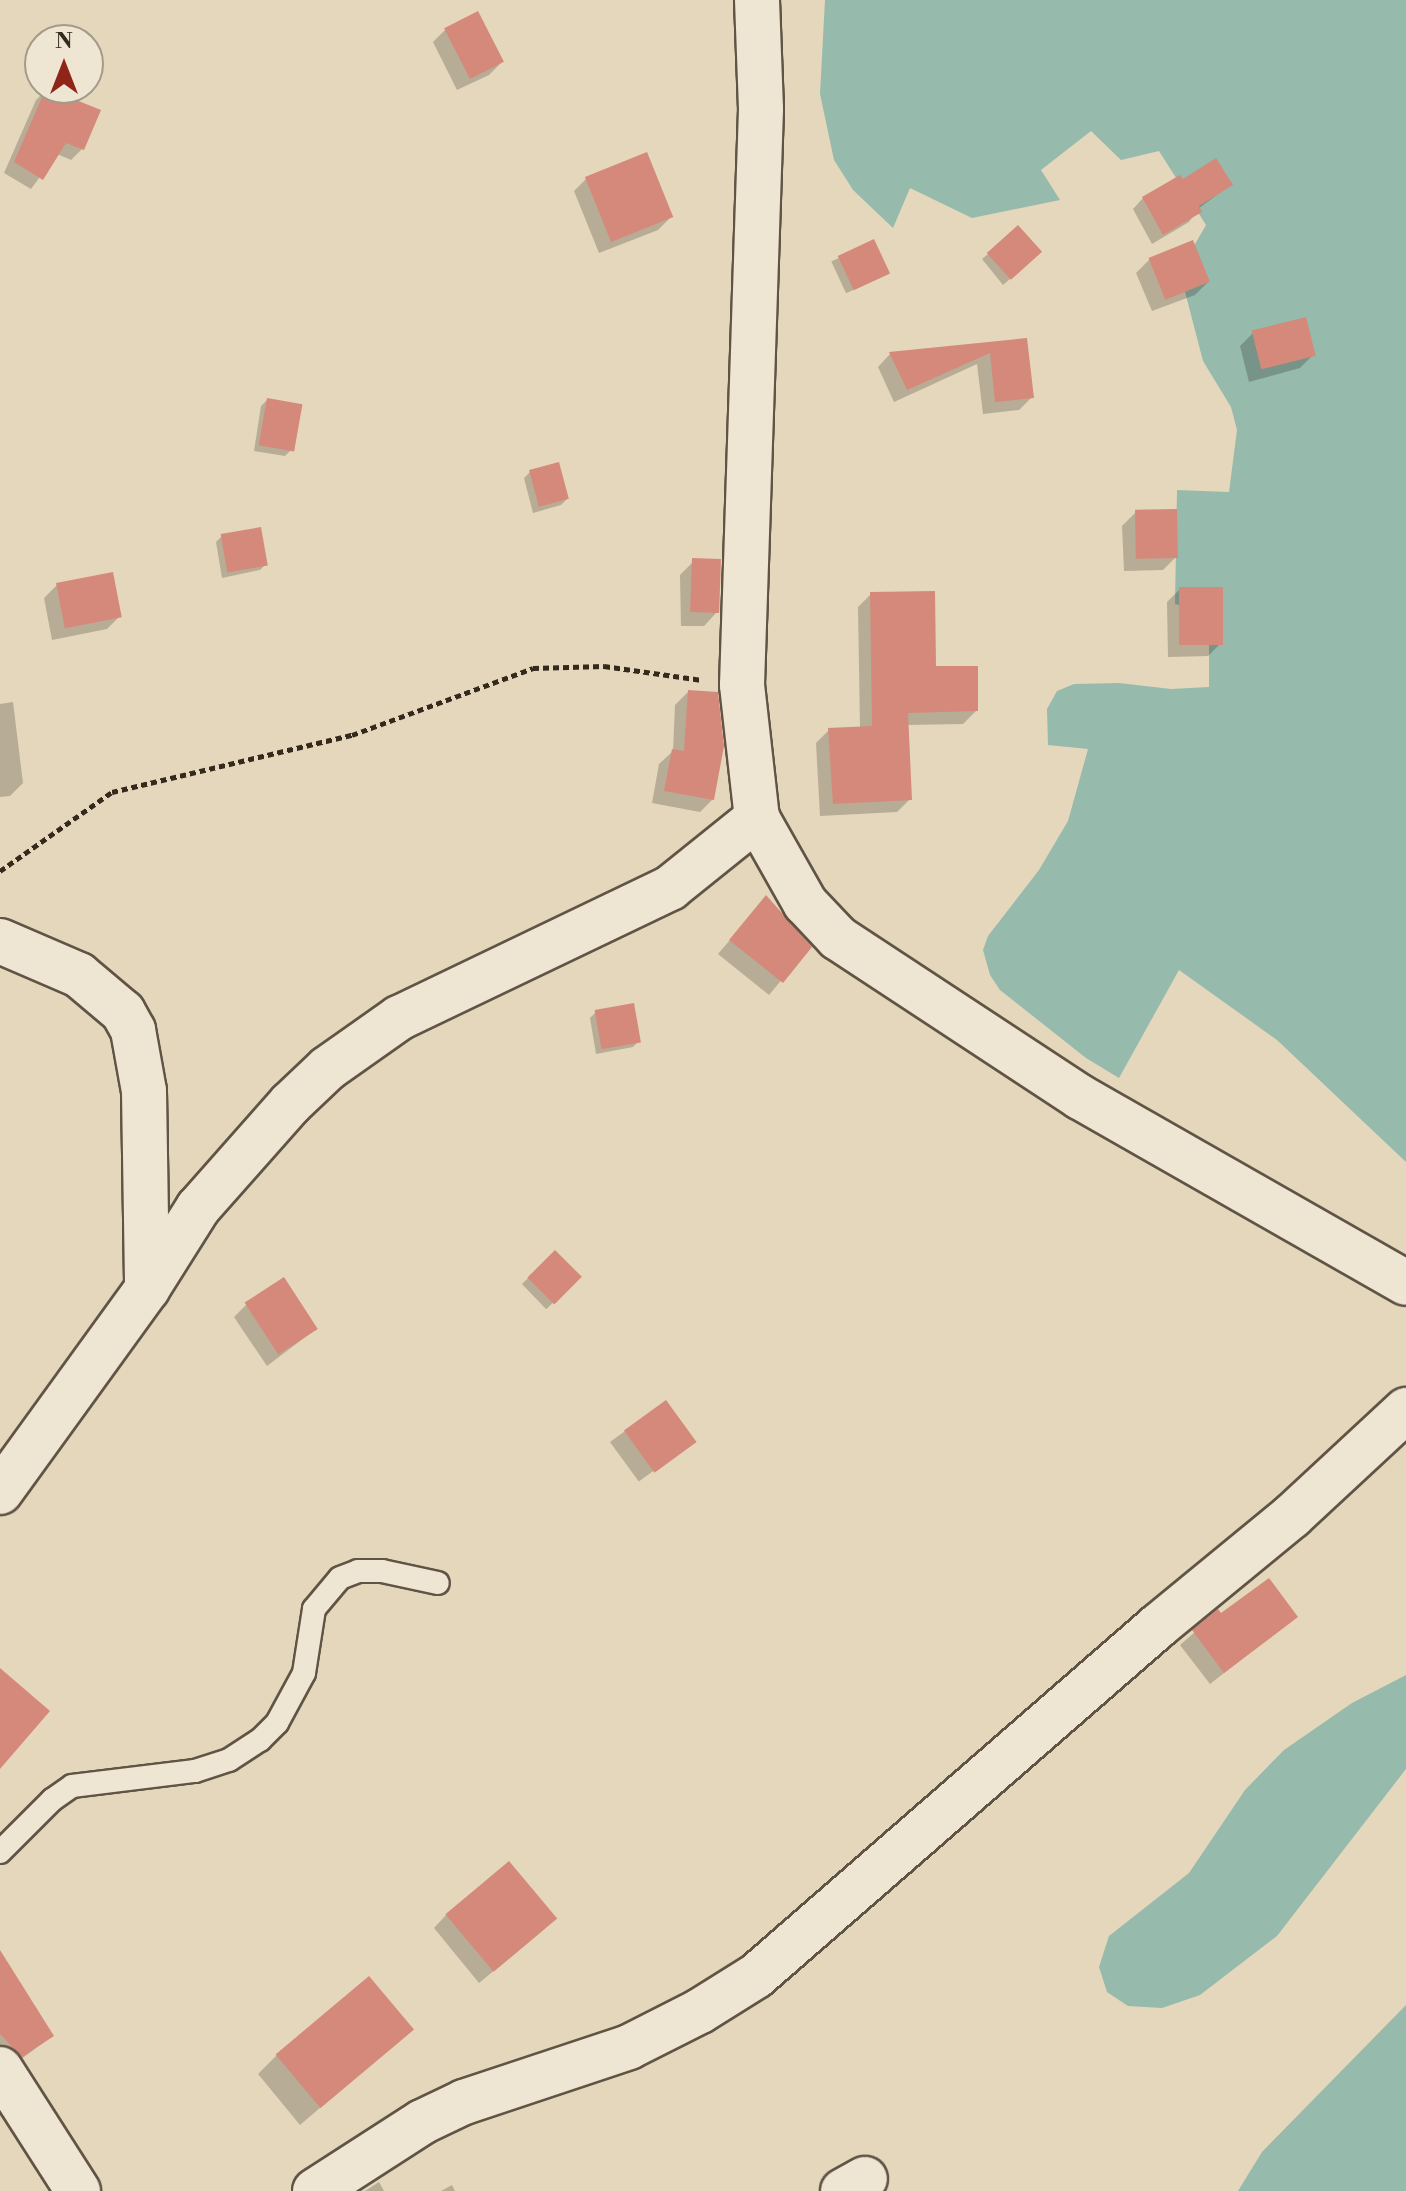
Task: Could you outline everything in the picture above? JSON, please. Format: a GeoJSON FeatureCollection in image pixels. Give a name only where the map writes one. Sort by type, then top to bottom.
{"type":"FeatureCollection","features":[{"type":"Feature","properties":{"kind":"street"},"geometry":{"type":"LineString","coordinates":[[757,0],[761,109],[742,685],[757,818],[805,903],[838,938],[1080,1097],[1406,1283]]}},
{"type":"Feature","properties":{"kind":"street"},"geometry":{"type":"LineString","coordinates":[[0,1492],[147,1289],[198,1208],[290,1104],[328,1068],[399,1018],[670,888],[757,818]]}},
{"type":"Feature","properties":{"kind":"street"},"geometry":{"type":"LineString","coordinates":[[0,941],[79,975],[123,1012],[133,1030],[144,1091],[147,1289]]}},
{"type":"Feature","properties":{"kind":"street"},"geometry":{"type":"LineString","coordinates":[[315,2191],[450,2109],[629,2047],[700,2011],[756,1976],[1158,1626],[1292,1516],[1406,1410]]}},
{"type":"Feature","properties":{"kind":"street"},"geometry":{"type":"LineString","coordinates":[[0,2069],[78,2191]]}},
{"type":"Feature","properties":{"kind":"lane"},"geometry":{"type":"LineString","coordinates":[[0,1852],[52,1800],[72,1786],[195,1771],[229,1760],[260,1740],[277,1723],[304,1673],[314,1609],[340,1578],[358,1571],[382,1571],[438,1583]]}},
{"type":"Feature","properties":{"kind":"path"},"geometry":{"type":"LineString","coordinates":[[0,871],[112,792],[352,735],[533,668],[604,666],[742,685]]}},
{"type":"Feature","properties":{"kind":"shaded area"},"geometry":{"type":"Polygon","coordinates":[[[825,0],[1406,0],[1406,1162],[1277,1040],[1179,970],[1119,1078],[1086,1058],[1000,990],[990,975],[983,950],[988,936],[1039,870],[1068,821],[1088,749],[1048,745],[1047,709],[1057,691],[1074,684],[1119,683],[1171,689],[1209,687],[1209,611],[1175,604],[1177,490],[1229,492],[1237,430],[1231,407],[1203,361],[1183,284],[1191,251],[1206,225],[1159,151],[1121,160],[1091,131],[1041,170],[1060,200],[972,218],[910,188],[893,228],[853,190],[834,160],[820,94],[825,0]]]}},
{"type":"Feature","properties":{"kind":"shaded area"},"geometry":{"type":"Polygon","coordinates":[[[1406,1675],[1406,1769],[1277,1936],[1200,1995],[1162,2008],[1128,2006],[1107,1992],[1099,1967],[1109,1936],[1189,1873],[1245,1790],[1284,1750],[1352,1703],[1406,1675]]]}},
{"type":"Feature","properties":{"kind":"shaded area"},"geometry":{"type":"Polygon","coordinates":[[[1406,2005],[1406,2191],[1238,2191],[1262,2152],[1406,2005]]]}},
{"type":"Feature","properties":{"kind":"building"},"geometry":{"type":"Polygon","coordinates":[[[478,11],[504,62],[470,79],[444,28],[478,11]]]}},
{"type":"Feature","properties":{"kind":"building"},"geometry":{"type":"Polygon","coordinates":[[[39,104],[86,104],[101,110],[84,150],[66,143],[43,180],[14,162],[39,104]]]}},
{"type":"Feature","properties":{"kind":"building"},"geometry":{"type":"Polygon","coordinates":[[[647,152],[673,217],[611,242],[585,177],[647,152]]]}},
{"type":"Feature","properties":{"kind":"building"},"geometry":{"type":"Polygon","coordinates":[[[1216,158],[1233,185],[1199,206],[1202,212],[1163,235],[1142,197],[1180,175],[1183,179],[1216,158]]]}},
{"type":"Feature","properties":{"kind":"building"},"geometry":{"type":"Polygon","coordinates":[[[1018,225],[1042,252],[1011,280],[987,253],[1018,225]]]}},
{"type":"Feature","properties":{"kind":"building"},"geometry":{"type":"Polygon","coordinates":[[[874,239],[890,273],[854,290],[838,256],[874,239]]]}},
{"type":"Feature","properties":{"kind":"building"},"geometry":{"type":"Polygon","coordinates":[[[1193,240],[1210,282],[1165,300],[1148,258],[1193,240]]]}},
{"type":"Feature","properties":{"kind":"building"},"geometry":{"type":"Polygon","coordinates":[[[1306,317],[1316,356],[1261,369],[1252,331],[1306,317]]]}},
{"type":"Feature","properties":{"kind":"building"},"geometry":{"type":"Polygon","coordinates":[[[1027,338],[1034,398],[995,402],[990,353],[907,390],[889,352],[1027,338]]]}},
{"type":"Feature","properties":{"kind":"building"},"geometry":{"type":"Polygon","coordinates":[[[267,398],[302,404],[294,452],[259,445],[267,398]]]}},
{"type":"Feature","properties":{"kind":"building"},"geometry":{"type":"Polygon","coordinates":[[[559,462],[569,499],[539,507],[529,470],[559,462]]]}},
{"type":"Feature","properties":{"kind":"building"},"geometry":{"type":"Polygon","coordinates":[[[1177,509],[1178,558],[1136,559],[1135,510],[1177,509]]]}},
{"type":"Feature","properties":{"kind":"building"},"geometry":{"type":"Polygon","coordinates":[[[261,527],[268,565],[227,573],[221,534],[261,527]]]}},
{"type":"Feature","properties":{"kind":"building"},"geometry":{"type":"Polygon","coordinates":[[[692,558],[721,559],[719,613],[690,612],[692,558]]]}},
{"type":"Feature","properties":{"kind":"building"},"geometry":{"type":"Polygon","coordinates":[[[113,572],[122,617],[65,628],[56,583],[113,572]]]}},
{"type":"Feature","properties":{"kind":"building"},"geometry":{"type":"Polygon","coordinates":[[[1179,587],[1223,587],[1223,645],[1179,645],[1179,587]]]}},
{"type":"Feature","properties":{"kind":"building"},"geometry":{"type":"Polygon","coordinates":[[[935,591],[936,666],[978,666],[978,711],[908,713],[912,800],[833,804],[828,728],[872,726],[870,592],[935,591]]]}},
{"type":"Feature","properties":{"kind":"building"},"geometry":{"type":"Polygon","coordinates":[[[688,690],[718,692],[724,746],[714,800],[664,791],[672,749],[684,751],[688,690]]]}},
{"type":"Feature","properties":{"kind":"building"},"geometry":{"type":"Polygon","coordinates":[[[766,895],[812,947],[783,983],[729,940],[766,895]]]}},
{"type":"Feature","properties":{"kind":"building"},"geometry":{"type":"Polygon","coordinates":[[[634,1003],[641,1042],[602,1049],[595,1010],[634,1003]]]}},
{"type":"Feature","properties":{"kind":"building"},"geometry":{"type":"Polygon","coordinates":[[[555,1250],[582,1277],[554,1304],[527,1278],[555,1250]]]}},
{"type":"Feature","properties":{"kind":"building"},"geometry":{"type":"Polygon","coordinates":[[[284,1277],[318,1329],[278,1355],[245,1303],[284,1277]]]}},
{"type":"Feature","properties":{"kind":"building"},"geometry":{"type":"Polygon","coordinates":[[[666,1400],[697,1442],[654,1473],[624,1431],[666,1400]]]}},
{"type":"Feature","properties":{"kind":"building"},"geometry":{"type":"Polygon","coordinates":[[[1269,1578],[1298,1617],[1224,1673],[1192,1630],[1218,1609],[1221,1613],[1269,1578]]]}},
{"type":"Feature","properties":{"kind":"building"},"geometry":{"type":"Polygon","coordinates":[[[0,1668],[50,1711],[0,1769],[0,1668]]]}},
{"type":"Feature","properties":{"kind":"building"},"geometry":{"type":"Polygon","coordinates":[[[509,1861],[557,1918],[494,1972],[445,1914],[509,1861]]]}},
{"type":"Feature","properties":{"kind":"building"},"geometry":{"type":"Polygon","coordinates":[[[0,1950],[54,2036],[22,2057],[0,2034],[0,1950]]]}},
{"type":"Feature","properties":{"kind":"building"},"geometry":{"type":"Polygon","coordinates":[[[369,1976],[414,2030],[321,2108],[276,2054],[369,1976]]]}}]}
